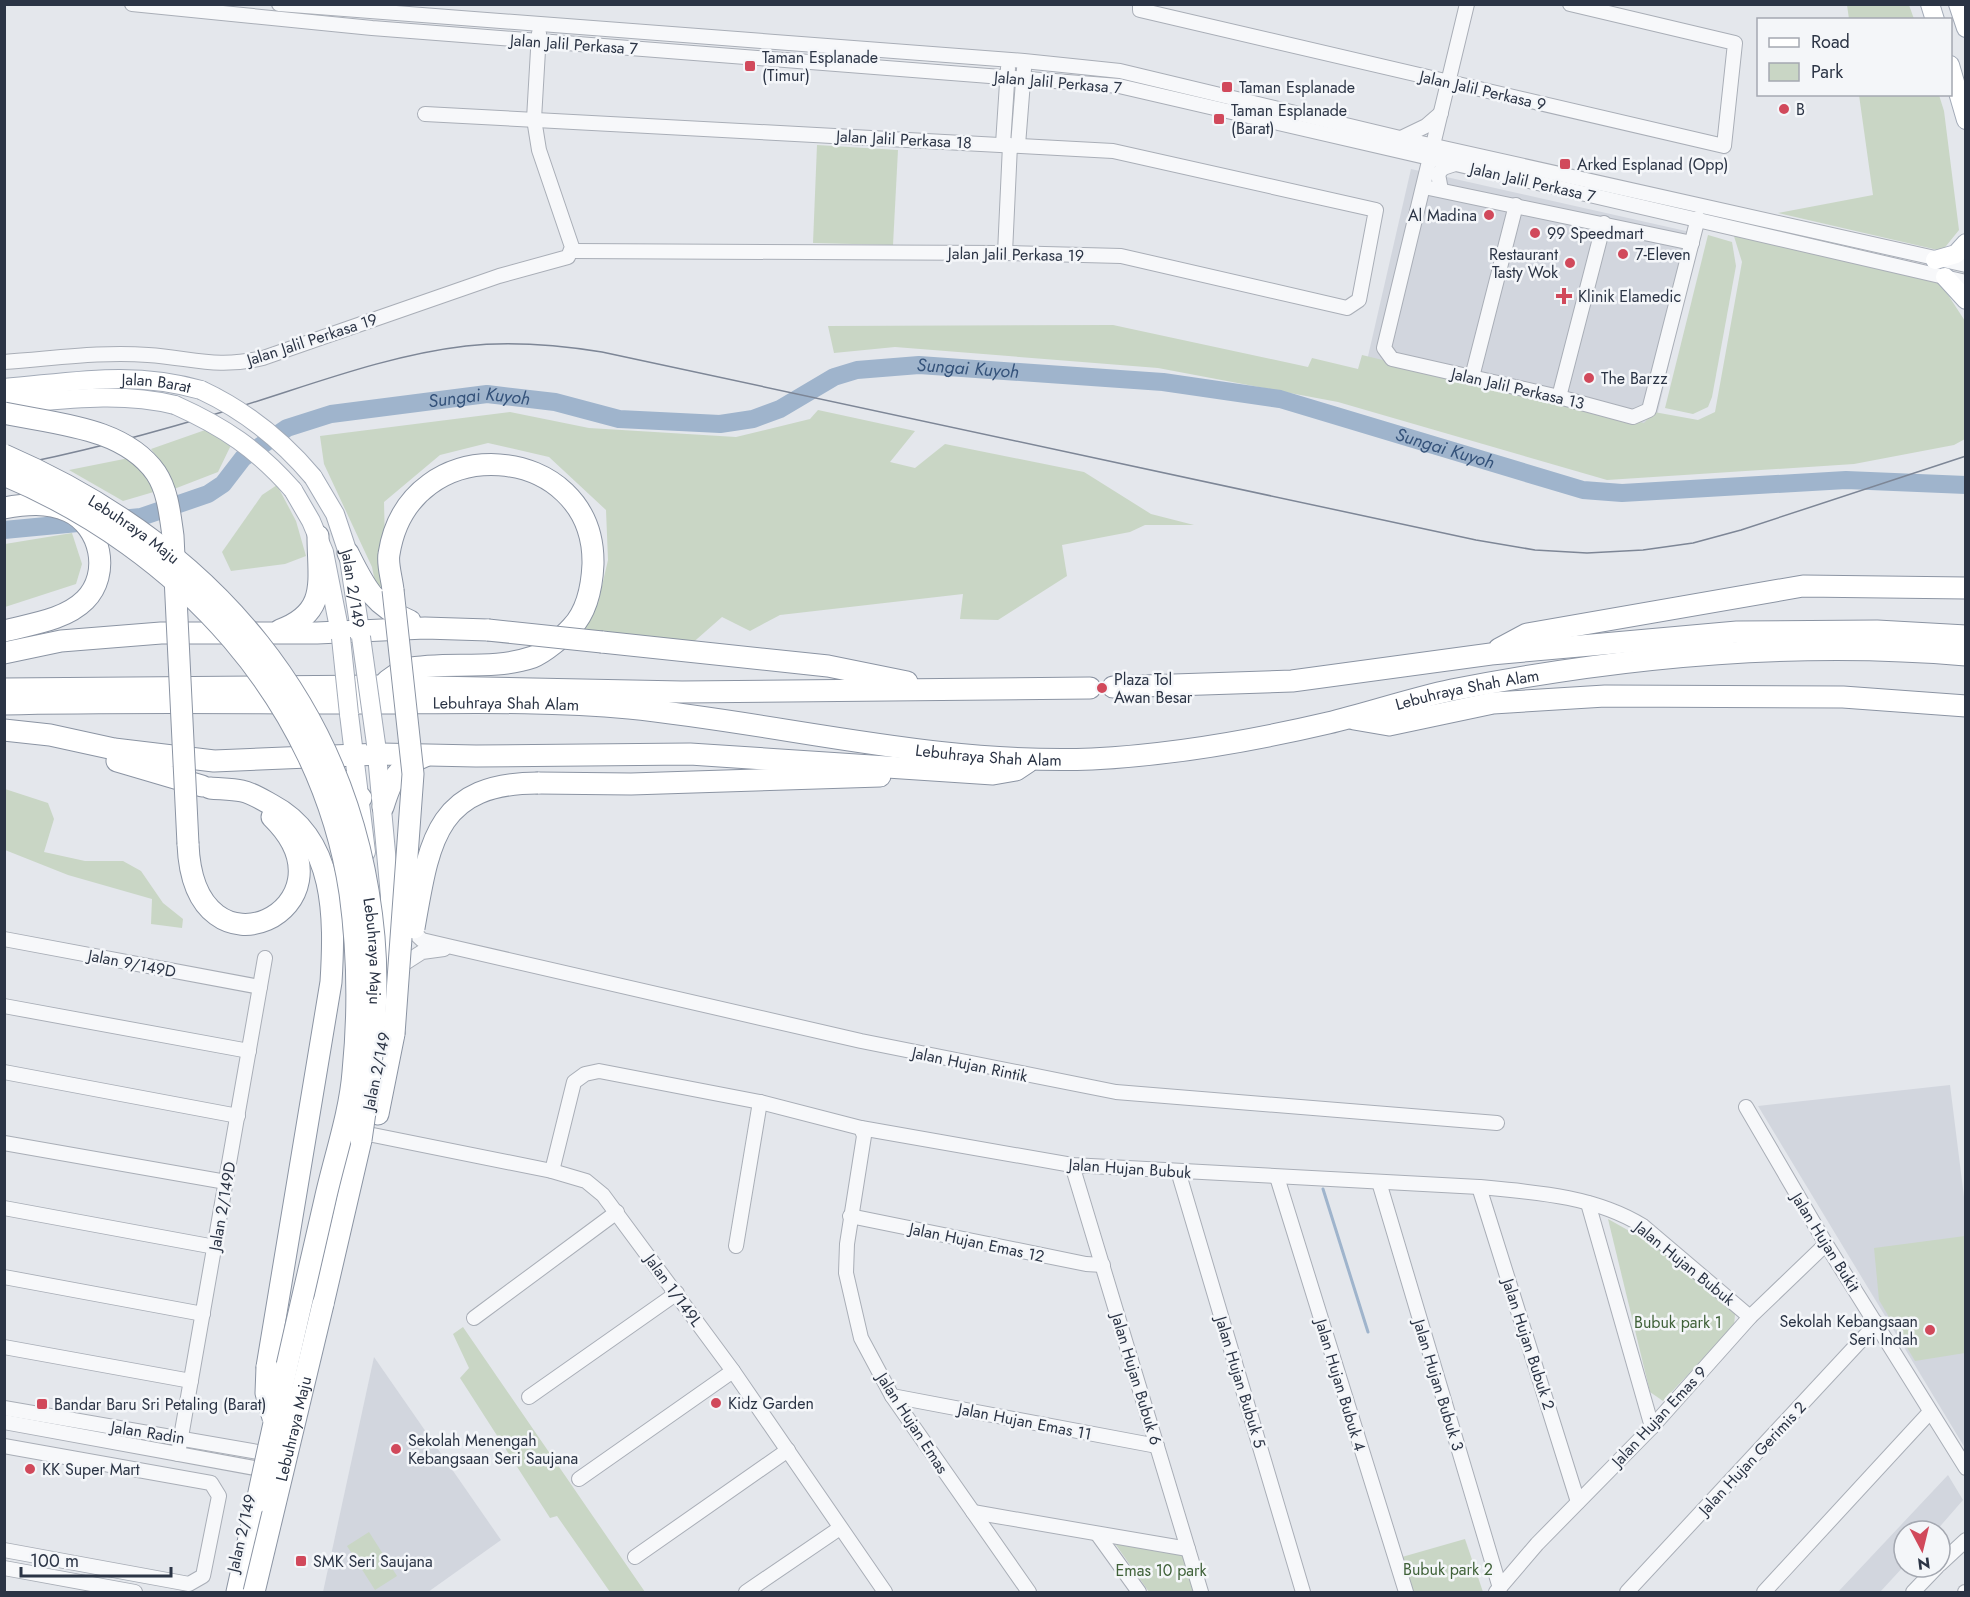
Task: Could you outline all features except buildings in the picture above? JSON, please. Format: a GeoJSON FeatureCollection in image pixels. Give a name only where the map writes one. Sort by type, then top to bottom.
{"type":"FeatureCollection","features":[{"type":"Feature","properties":{"kind":"highway"},"geometry":{"type":"LineString","coordinates":[[4,413],[90,431],[116,441],[141,455],[157,475],[168,500],[173,536],[188,844],[191,876],[199,895],[210,910],[230,922],[250,925],[270,919],[288,904],[295,891],[298,861],[290,837],[272,817],[210,789],[141,767],[4,738]]}},
{"type":"Feature","properties":{"kind":"highway","name":"Lebuhraya Maju"},"geometry":{"type":"LineString","coordinates":[[4,455],[93,499],[182,562],[218,595],[268,655],[296,697],[324,747],[355,833],[374,936],[376,998],[370,1076],[362,1136],[254,1593]]}},
{"type":"Feature","properties":{"kind":"highway"},"geometry":{"type":"LineString","coordinates":[[379,686],[404,669],[491,664],[534,657],[573,626],[592,590],[593,548],[580,514],[563,490],[527,469],[490,462],[448,471],[422,490],[401,516],[389,555],[393,590],[413,774],[394,1034]]}},
{"type":"Feature","properties":{"kind":"highway","name":"Lebuhraya Maju"},"geometry":{"type":"LineString","coordinates":[[4,475],[83,513],[137,548],[188,591],[232,637],[273,694],[302,746],[337,839],[349,890],[354,924],[357,996],[353,1075],[237,1593]]}},
{"type":"Feature","properties":{"kind":"highway"},"geometry":{"type":"LineString","coordinates":[[4,507],[27,504],[52,506],[70,512],[92,532],[101,562],[99,579],[86,599],[71,611],[42,622],[4,631]]}},
{"type":"Feature","properties":{"kind":"highway"},"geometry":{"type":"LineString","coordinates":[[274,633],[307,617],[315,606],[319,588],[318,536]]}},
{"type":"Feature","properties":{"kind":"highway"},"geometry":{"type":"LineString","coordinates":[[348,553],[376,602],[390,612],[424,628]]}},
{"type":"Feature","properties":{"kind":"highway"},"geometry":{"type":"LineString","coordinates":[[1491,654],[1527,634],[1803,586],[1962,587]]}},
{"type":"Feature","properties":{"kind":"highway"},"geometry":{"type":"LineString","coordinates":[[4,652],[61,641],[119,635],[351,634],[424,628],[488,630],[828,666],[949,691]]}},
{"type":"Feature","properties":{"kind":"highway","name":"Lebuhraya Shah Alam"},"geometry":{"type":"LineString","coordinates":[[1113,687],[1292,681],[1491,654],[1737,632],[1877,631],[1965,636]]}},
{"type":"Feature","properties":{"kind":"highway","name":"Lebuhraya Shah Alam"},"geometry":{"type":"LineString","coordinates":[[4,704],[569,704],[689,716],[942,754],[1031,759],[1093,759],[1177,751],[1252,739],[1348,718],[1448,691],[1564,670],[1686,657],[1795,652],[1928,652],[1965,656]]}},
{"type":"Feature","properties":{"kind":"highway","name":"Lebuhraya Shah Alam"},"geometry":{"type":"LineString","coordinates":[[4,689],[379,686],[682,692],[1090,688]]}},
{"type":"Feature","properties":{"kind":"highway"},"geometry":{"type":"LineString","coordinates":[[1348,718],[1389,725],[1493,703],[1605,696],[1843,697],[1965,706]]}},
{"type":"Feature","properties":{"kind":"highway"},"geometry":{"type":"LineString","coordinates":[[4,730],[50,735],[114,749],[214,760],[377,749],[429,754],[690,754],[993,774],[1016,770],[1031,759]]}},
{"type":"Feature","properties":{"kind":"highway"},"geometry":{"type":"LineString","coordinates":[[383,807],[393,776],[412,761],[429,754]]}},
{"type":"Feature","properties":{"kind":"highway"},"geometry":{"type":"LineString","coordinates":[[284,756],[332,774],[361,798]]}},
{"type":"Feature","properties":{"kind":"highway"},"geometry":{"type":"LineString","coordinates":[[362,1136],[378,1114],[422,880],[432,842],[447,817],[466,798],[492,786],[538,783],[631,784],[864,778],[889,776],[909,768]]}},
{"type":"Feature","properties":{"kind":"highway"},"geometry":{"type":"LineString","coordinates":[[210,789],[244,791],[284,811],[298,824],[319,856],[330,891],[333,913],[331,982],[267,1367],[266,1393],[274,1421]]}},
{"type":"Feature","properties":{"kind":"main road"},"geometry":{"type":"LineString","coordinates":[[1958,4],[1965,28]]}},
{"type":"Feature","properties":{"kind":"main road"},"geometry":{"type":"LineString","coordinates":[[1952,72],[1965,120]]}},
{"type":"Feature","properties":{"kind":"main road"},"geometry":{"type":"LineString","coordinates":[[1935,260],[1956,254],[1965,243]]}},
{"type":"Feature","properties":{"kind":"main road"},"geometry":{"type":"LineString","coordinates":[[1945,277],[1965,300]]}},
{"type":"Feature","properties":{"kind":"main road","name":"Jalan Barat"},"geometry":{"type":"LineString","coordinates":[[4,388],[123,377],[170,381],[201,390],[255,420],[290,449],[313,477]]}},
{"type":"Feature","properties":{"kind":"main road","name":"Jalan Barat"},"geometry":{"type":"LineString","coordinates":[[4,405],[116,396],[147,398],[175,405],[222,427],[241,440],[293,490]]}},
{"type":"Feature","properties":{"kind":"main road","name":"Jalan 2/149"},"geometry":{"type":"LineString","coordinates":[[228,1593],[308,1256],[340,1140],[359,1045],[366,985],[370,906],[361,798],[354,751],[348,553],[335,514],[313,477]]}},
{"type":"Feature","properties":{"kind":"main road","name":"Jalan 2/149"},"geometry":{"type":"LineString","coordinates":[[259,1593],[290,1467],[388,1013],[390,896],[377,749],[351,634],[318,536],[293,490]]}},
{"type":"Feature","properties":{"kind":"street","name":"Jalan Jalil Perkasa 7"},"geometry":{"type":"LineString","coordinates":[[132,4],[538,41],[1119,86],[1400,153],[1463,152],[1965,265]]}},
{"type":"Feature","properties":{"kind":"street","name":"Jalan Jalil Perkasa 7"},"geometry":{"type":"LineString","coordinates":[[279,4],[539,26],[1009,60],[1120,71],[1401,138],[1455,164],[1698,218],[1965,282]]}},
{"type":"Feature","properties":{"kind":"street","name":"Jalan Jalil Perkasa 13"},"geometry":{"type":"LineString","coordinates":[[1467,4],[1384,348],[1392,359],[1559,397],[1633,417],[1649,410],[1698,218]]}},
{"type":"Feature","properties":{"kind":"street","name":"Jalan Jalil Perkasa 9"},"geometry":{"type":"LineString","coordinates":[[1140,7],[1724,146],[1735,43],[1570,4]]}},
{"type":"Feature","properties":{"kind":"street"},"geometry":{"type":"LineString","coordinates":[[539,26],[534,119],[539,150],[572,249]]}},
{"type":"Feature","properties":{"kind":"street"},"geometry":{"type":"LineString","coordinates":[[1005,253],[1010,145],[1009,60]]}},
{"type":"Feature","properties":{"kind":"street"},"geometry":{"type":"LineString","coordinates":[[1010,145],[1024,62]]}},
{"type":"Feature","properties":{"kind":"street"},"geometry":{"type":"LineString","coordinates":[[1401,138],[1426,126],[1441,113]]}},
{"type":"Feature","properties":{"kind":"street"},"geometry":{"type":"LineString","coordinates":[[1441,113],[1445,134],[1463,152]]}},
{"type":"Feature","properties":{"kind":"street","name":"Jalan Jalil Perkasa 18"},"geometry":{"type":"LineString","coordinates":[[425,114],[1113,151],[1376,210]]}},
{"type":"Feature","properties":{"kind":"street"},"geometry":{"type":"LineString","coordinates":[[1400,153],[1411,159],[1425,183],[1441,190],[1692,243]]}},
{"type":"Feature","properties":{"kind":"street"},"geometry":{"type":"LineString","coordinates":[[1441,190],[1438,174],[1443,168],[1455,164]]}},
{"type":"Feature","properties":{"kind":"street"},"geometry":{"type":"LineString","coordinates":[[1472,377],[1516,205]]}},
{"type":"Feature","properties":{"kind":"street","name":"Jalan Jalil Perkasa 19"},"geometry":{"type":"LineString","coordinates":[[4,362],[147,355],[218,365],[241,363],[263,358],[499,276],[568,257],[572,249],[1121,256],[1347,308],[1359,300],[1376,210]]}},
{"type":"Feature","properties":{"kind":"street"},"geometry":{"type":"LineString","coordinates":[[1559,397],[1604,223]]}},
{"type":"Feature","properties":{"kind":"street","name":"Jalan Hujan Rintik"},"geometry":{"type":"LineString","coordinates":[[390,896],[399,917],[422,940],[861,1041],[1077,1086],[1116,1092],[1497,1123]]}},
{"type":"Feature","properties":{"kind":"street","name":"Jalan 9/149D"},"geometry":{"type":"LineString","coordinates":[[4,939],[260,987]]}},
{"type":"Feature","properties":{"kind":"street","name":"Jalan Hujan Rintik"},"geometry":{"type":"LineString","coordinates":[[389,976],[405,961],[422,952],[452,948]]}},
{"type":"Feature","properties":{"kind":"street","name":"Jalan 2/149D"},"geometry":{"type":"LineString","coordinates":[[178,1454],[266,958]]}},
{"type":"Feature","properties":{"kind":"street"},"geometry":{"type":"LineString","coordinates":[[4,1006],[249,1051]]}},
{"type":"Feature","properties":{"kind":"street","name":"Jalan Hujan Bubuk"},"geometry":{"type":"LineString","coordinates":[[552,1171],[574,1082],[585,1074],[599,1071],[760,1102],[861,1128],[1072,1165],[1479,1187],[1530,1191],[1588,1203],[1623,1214],[1643,1226],[1750,1317]]}},
{"type":"Feature","properties":{"kind":"street"},"geometry":{"type":"LineString","coordinates":[[4,1072],[238,1116]]}},
{"type":"Feature","properties":{"kind":"street"},"geometry":{"type":"LineString","coordinates":[[736,1246],[760,1102]]}},
{"type":"Feature","properties":{"kind":"street","name":"Jalan Hujan Bukit"},"geometry":{"type":"LineString","coordinates":[[1746,1107],[1826,1244],[1965,1468]]}},
{"type":"Feature","properties":{"kind":"street","name":"Jalan Hujan Emas"},"geometry":{"type":"LineString","coordinates":[[861,1128],[864,1136],[850,1216],[846,1273],[850,1300],[861,1338],[892,1396],[1029,1593]]}},
{"type":"Feature","properties":{"kind":"street","name":"Jalan 1/149L"},"geometry":{"type":"LineString","coordinates":[[362,1136],[552,1171],[586,1181],[603,1195],[733,1371],[885,1593]]}},
{"type":"Feature","properties":{"kind":"street"},"geometry":{"type":"LineString","coordinates":[[4,1143],[226,1182]]}},
{"type":"Feature","properties":{"kind":"street","name":"Jalan Hujan Bubuk 6"},"geometry":{"type":"LineString","coordinates":[[1072,1165],[1201,1593]]}},
{"type":"Feature","properties":{"kind":"street","name":"Jalan Hujan Bubuk 5"},"geometry":{"type":"LineString","coordinates":[[1178,1171],[1303,1593]]}},
{"type":"Feature","properties":{"kind":"street","name":"Jalan Hujan Bubuk 4"},"geometry":{"type":"LineString","coordinates":[[1277,1177],[1406,1593]]}},
{"type":"Feature","properties":{"kind":"street","name":"Jalan Hujan Bubuk 3"},"geometry":{"type":"LineString","coordinates":[[1379,1182],[1498,1590]]}},
{"type":"Feature","properties":{"kind":"street","name":"Jalan Hujan Bubuk 2"},"geometry":{"type":"LineString","coordinates":[[1479,1187],[1578,1502]]}},
{"type":"Feature","properties":{"kind":"street"},"geometry":{"type":"LineString","coordinates":[[1588,1203],[1652,1427]]}},
{"type":"Feature","properties":{"kind":"street"},"geometry":{"type":"LineString","coordinates":[[4,1208],[215,1247]]}},
{"type":"Feature","properties":{"kind":"street"},"geometry":{"type":"LineString","coordinates":[[474,1318],[617,1212]]}},
{"type":"Feature","properties":{"kind":"street","name":"Jalan Hujan Emas 12"},"geometry":{"type":"LineString","coordinates":[[850,1216],[1086,1264],[1103,1265]]}},
{"type":"Feature","properties":{"kind":"street","name":"Jalan Hujan Emas 9"},"geometry":{"type":"LineString","coordinates":[[1498,1590],[1578,1502],[1652,1427],[1750,1317],[1826,1244]]}},
{"type":"Feature","properties":{"kind":"street"},"geometry":{"type":"LineString","coordinates":[[4,1277],[203,1314]]}},
{"type":"Feature","properties":{"kind":"street"},"geometry":{"type":"LineString","coordinates":[[529,1397],[677,1293]]}},
{"type":"Feature","properties":{"kind":"street","name":"Jalan Hujan Gerimis 2"},"geometry":{"type":"LineString","coordinates":[[1627,1593],[1877,1323]]}},
{"type":"Feature","properties":{"kind":"street"},"geometry":{"type":"LineString","coordinates":[[4,1347],[191,1381]]}},
{"type":"Feature","properties":{"kind":"street"},"geometry":{"type":"LineString","coordinates":[[579,1479],[733,1371]]}},
{"type":"Feature","properties":{"kind":"street","name":"Jalan Hujan Emas 11"},"geometry":{"type":"LineString","coordinates":[[892,1396],[1158,1446]]}},
{"type":"Feature","properties":{"kind":"street","name":"Jalan Radin"},"geometry":{"type":"LineString","coordinates":[[4,1408],[181,1437],[290,1467]]}},
{"type":"Feature","properties":{"kind":"street"},"geometry":{"type":"LineString","coordinates":[[1764,1593],[1929,1412]]}},
{"type":"Feature","properties":{"kind":"street","name":"Jalan Radin"},"geometry":{"type":"LineString","coordinates":[[4,1422],[178,1454],[259,1460]]}},
{"type":"Feature","properties":{"kind":"street"},"geometry":{"type":"LineString","coordinates":[[4,1446],[211,1483],[219,1496],[203,1576],[189,1584],[4,1550]]}},
{"type":"Feature","properties":{"kind":"street"},"geometry":{"type":"LineString","coordinates":[[635,1557],[788,1450]]}},
{"type":"Feature","properties":{"kind":"street"},"geometry":{"type":"LineString","coordinates":[[973,1512],[1188,1549]]}},
{"type":"Feature","properties":{"kind":"street"},"geometry":{"type":"LineString","coordinates":[[746,1593],[840,1528]]}},
{"type":"Feature","properties":{"kind":"street"},"geometry":{"type":"LineString","coordinates":[[1098,1535],[1139,1593]]}},
{"type":"Feature","properties":{"kind":"street"},"geometry":{"type":"LineString","coordinates":[[1952,1553],[1965,1540]]}},
{"type":"Feature","properties":{"kind":"street"},"geometry":{"type":"LineString","coordinates":[[4,1568],[135,1593]]}},
{"type":"Feature","properties":{"kind":"street"},"geometry":{"type":"LineString","coordinates":[[1913,1593],[1926,1579]]}},
{"type":"Feature","properties":{"kind":"shaded area"},"geometry":{"type":"Polygon","coordinates":[[[1411,169],[1699,234],[1654,429],[1366,365],[1411,169]]]}},
{"type":"Feature","properties":{"kind":"shaded area","name":"Sekolah Kebangsaan Seri Indah"},"geometry":{"type":"Polygon","coordinates":[[[1950,1085],[1966,1213],[1965,1448],[1758,1106],[1950,1085]]]}},
{"type":"Feature","properties":{"kind":"shaded area","name":"Sekolah Menengah Kebangsaan Seri Saujana"},"geometry":{"type":"Polygon","coordinates":[[[374,1357],[501,1540],[428,1592],[323,1592],[374,1357]]]}},
{"type":"Feature","properties":{"kind":"shaded area"},"geometry":{"type":"Polygon","coordinates":[[[1948,1475],[1963,1500],[1946,1519],[1907,1519],[1948,1475]]]}},
{"type":"Feature","properties":{"kind":"shaded area"},"geometry":{"type":"Polygon","coordinates":[[[1892,1535],[1892,1579],[1880,1592],[1838,1592],[1892,1535]]]}},
{"type":"Feature","properties":{"kind":"green space"},"geometry":{"type":"Polygon","coordinates":[[[1847,5],[1909,5],[1914,18],[1849,18],[1847,5]]]}},
{"type":"Feature","properties":{"kind":"green space"},"geometry":{"type":"Polygon","coordinates":[[[1859,96],[1939,96],[1944,111],[1959,230],[1942,251],[1778,213],[1873,195],[1859,96]]]}},
{"type":"Feature","properties":{"kind":"green space"},"geometry":{"type":"Polygon","coordinates":[[[817,145],[898,150],[893,245],[813,243],[817,145]]]}},
{"type":"Feature","properties":{"kind":"green space"},"geometry":{"type":"Polygon","coordinates":[[[1733,233],[1939,281],[1965,321],[1965,439],[1954,445],[1854,464],[1607,480],[1338,402],[1158,368],[895,347],[834,353],[828,326],[1113,325],[1308,367],[1312,358],[1358,369],[1362,355],[1644,423],[1654,412],[1698,420],[1715,412],[1742,262],[1733,233]]]}},
{"type":"Feature","properties":{"kind":"green space"},"geometry":{"type":"Polygon","coordinates":[[[1708,235],[1732,242],[1736,266],[1712,397],[1708,407],[1693,414],[1665,408],[1708,235]]]}},
{"type":"Feature","properties":{"kind":"green space"},"geometry":{"type":"Polygon","coordinates":[[[818,410],[915,431],[890,462],[915,468],[945,444],[1084,472],[1151,514],[1194,525],[1145,525],[1130,532],[1062,545],[1067,576],[998,620],[960,619],[963,594],[780,615],[750,631],[722,617],[689,646],[578,631],[598,603],[608,560],[606,510],[549,457],[488,443],[440,455],[384,502],[386,586],[376,587],[372,567],[324,464],[320,436],[510,412],[589,428],[736,437],[810,419],[818,410]]]}},
{"type":"Feature","properties":{"kind":"green space"},"geometry":{"type":"Polygon","coordinates":[[[208,429],[232,443],[218,472],[174,489],[169,473],[151,449],[208,429]]]}},
{"type":"Feature","properties":{"kind":"green space"},"geometry":{"type":"Polygon","coordinates":[[[129,458],[143,469],[157,491],[123,501],[69,470],[129,458]]]}},
{"type":"Feature","properties":{"kind":"green space"},"geometry":{"type":"Polygon","coordinates":[[[277,485],[296,521],[306,556],[285,564],[231,571],[222,552],[262,495],[277,485]]]}},
{"type":"Feature","properties":{"kind":"green space"},"geometry":{"type":"Polygon","coordinates":[[[72,533],[82,564],[76,584],[5,607],[5,544],[72,533]]]}},
{"type":"Feature","properties":{"kind":"green space"},"geometry":{"type":"Polygon","coordinates":[[[5,789],[48,803],[54,819],[44,852],[85,861],[123,861],[141,871],[163,903],[183,919],[182,928],[151,924],[152,899],[68,875],[5,850],[5,789]]]}},
{"type":"Feature","properties":{"kind":"green space","name":"Bubuk park 1"},"geometry":{"type":"Polygon","coordinates":[[[1608,1219],[1665,1251],[1735,1314],[1734,1326],[1663,1401],[1650,1392],[1608,1219]]]}},
{"type":"Feature","properties":{"kind":"green space"},"geometry":{"type":"Polygon","coordinates":[[[1965,1236],[1965,1353],[1915,1361],[1879,1300],[1874,1248],[1965,1236]]]}},
{"type":"Feature","properties":{"kind":"green space"},"geometry":{"type":"Polygon","coordinates":[[[463,1327],[645,1592],[610,1592],[557,1516],[550,1518],[460,1378],[469,1368],[453,1334],[463,1327]]]}},
{"type":"Feature","properties":{"kind":"green space"},"geometry":{"type":"Polygon","coordinates":[[[369,1532],[397,1576],[375,1590],[347,1546],[369,1532]]]}},
{"type":"Feature","properties":{"kind":"green space","name":"Emas 10 park"},"geometry":{"type":"Polygon","coordinates":[[[1109,1535],[1182,1550],[1195,1592],[1149,1592],[1109,1535]]]}},
{"type":"Feature","properties":{"kind":"green space","name":"Bubuk park 2"},"geometry":{"type":"Polygon","coordinates":[[[1465,1539],[1483,1592],[1413,1592],[1402,1557],[1465,1539]]]}},
{"type":"Feature","properties":{"kind":"waterway","name":"Sungai Kuyoh"},"geometry":{"type":"LineString","coordinates":[[4,530],[141,517],[208,494],[223,484],[243,458],[287,428],[331,414],[487,394],[555,402],[619,419],[720,424],[753,419],[780,409],[834,377],[857,370],[919,365],[1163,382],[1280,399],[1583,490],[1622,493],[1846,480],[1966,485]]}},
{"type":"Feature","properties":{"kind":"waterway"},"geometry":{"type":"LineString","coordinates":[[1323,1189],[1368,1332]]}},
{"type":"Feature","properties":{"kind":"tram line"},"geometry":{"type":"LineString","coordinates":[[4,467],[65,455],[154,432],[325,379],[409,356],[466,346],[500,344],[551,346],[602,352],[1476,540],[1535,550],[1587,553],[1643,550],[1693,543],[1741,530],[1966,456]]}},
{"type":"Feature","properties":{"kind":"place","name":"Taman Esplanade (Timur)"},"geometry":{"type":"Point","coordinates":[750,66]}},
{"type":"Feature","properties":{"kind":"place","name":"Taman Esplanade"},"geometry":{"type":"Point","coordinates":[1227,87]}},
{"type":"Feature","properties":{"kind":"place","name":"B"},"geometry":{"type":"Point","coordinates":[1784,109]}},
{"type":"Feature","properties":{"kind":"place","name":"Taman Esplanade (Barat)"},"geometry":{"type":"Point","coordinates":[1219,119]}},
{"type":"Feature","properties":{"kind":"place","name":"Arked Esplanad (Opp)"},"geometry":{"type":"Point","coordinates":[1565,164]}},
{"type":"Feature","properties":{"kind":"place","name":"Al Madina"},"geometry":{"type":"Point","coordinates":[1489,215]}},
{"type":"Feature","properties":{"kind":"place","name":"99 Speedmart"},"geometry":{"type":"Point","coordinates":[1535,233]}},
{"type":"Feature","properties":{"kind":"place","name":"7-Eleven"},"geometry":{"type":"Point","coordinates":[1623,254]}},
{"type":"Feature","properties":{"kind":"place","name":"Restaurant Tasty Wok"},"geometry":{"type":"Point","coordinates":[1570,263]}},
{"type":"Feature","properties":{"kind":"place","name":"Klinik Elamedic"},"geometry":{"type":"Point","coordinates":[1564,296]}},
{"type":"Feature","properties":{"kind":"place","name":"The Barzz"},"geometry":{"type":"Point","coordinates":[1589,378]}},
{"type":"Feature","properties":{"kind":"place","name":"Plaza Tol Awan Besar"},"geometry":{"type":"Point","coordinates":[1102,688]}},
{"type":"Feature","properties":{"kind":"place","name":"Sekolah Kebangsaan Seri Indah"},"geometry":{"type":"Point","coordinates":[1930,1330]}},
{"type":"Feature","properties":{"kind":"place","name":"Kidz Garden"},"geometry":{"type":"Point","coordinates":[716,1403]}},
{"type":"Feature","properties":{"kind":"place","name":"Bandar Baru Sri Petaling (Barat)"},"geometry":{"type":"Point","coordinates":[42,1404]}},
{"type":"Feature","properties":{"kind":"place","name":"Sekolah Menengah Kebangsaan Seri Saujana"},"geometry":{"type":"Point","coordinates":[396,1449]}},
{"type":"Feature","properties":{"kind":"place","name":"KK Super Mart"},"geometry":{"type":"Point","coordinates":[30,1469]}},
{"type":"Feature","properties":{"kind":"place","name":"SMK Seri Saujana"},"geometry":{"type":"Point","coordinates":[301,1561]}}]}
